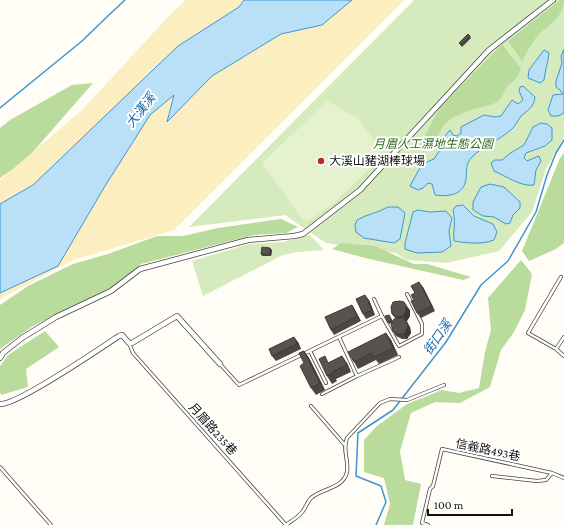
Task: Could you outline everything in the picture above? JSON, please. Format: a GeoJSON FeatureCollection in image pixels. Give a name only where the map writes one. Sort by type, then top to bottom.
{"type":"FeatureCollection","features":[{"type":"Feature","properties":{"kind":"street"},"geometry":{"type":"LineString","coordinates":[[0,358],[22,338],[56,317],[111,291],[140,269],[248,240],[303,234],[360,190],[489,50],[553,0]]}},
{"type":"Feature","properties":{"kind":"street"},"geometry":{"type":"LineString","coordinates":[[0,404],[7,403],[18,398],[54,378],[118,336],[122,335],[129,343],[132,343],[177,316],[220,364]]}},
{"type":"Feature","properties":{"kind":"lane"},"geometry":{"type":"LineString","coordinates":[[561,277],[528,333],[556,349],[564,356]]}},
{"type":"Feature","properties":{"kind":"lane"},"geometry":{"type":"LineString","coordinates":[[374,299],[399,346],[422,334],[422,324],[407,294]]}},
{"type":"Feature","properties":{"kind":"lane"},"geometry":{"type":"LineString","coordinates":[[220,364],[239,385],[382,316]]}},
{"type":"Feature","properties":{"kind":"lane"},"geometry":{"type":"LineString","coordinates":[[339,337],[357,376]]}},
{"type":"Feature","properties":{"kind":"lane"},"geometry":{"type":"LineString","coordinates":[[556,349],[564,337]]}},
{"type":"Feature","properties":{"kind":"lane","name":"月眉路235巷"},"geometry":{"type":"LineString","coordinates":[[129,343],[133,353],[286,525]]}},
{"type":"Feature","properties":{"kind":"lane"},"geometry":{"type":"LineString","coordinates":[[310,351],[326,383]]}},
{"type":"Feature","properties":{"kind":"lane"},"geometry":{"type":"LineString","coordinates":[[322,394],[399,357]]}},
{"type":"Feature","properties":{"kind":"lane"},"geometry":{"type":"LineString","coordinates":[[344,444],[351,433],[380,403],[390,399],[405,400],[444,385]]}},
{"type":"Feature","properties":{"kind":"lane"},"geometry":{"type":"LineString","coordinates":[[286,525],[302,512],[311,498],[334,487],[344,479],[347,471],[344,444],[310,406]]}},
{"type":"Feature","properties":{"kind":"lane","name":"信義路493巷"},"geometry":{"type":"LineString","coordinates":[[428,525],[422,523],[442,449],[564,478]]}},
{"type":"Feature","properties":{"kind":"lane"},"geometry":{"type":"LineString","coordinates":[[0,467],[51,525]]}},
{"type":"Feature","properties":{"kind":"lane"},"geometry":{"type":"LineString","coordinates":[[492,476],[537,481],[546,480],[552,474]]}},
{"type":"Feature","properties":{"kind":"green space","name":"月眉人工濕地生態公園"},"geometry":{"type":"Polygon","coordinates":[[[414,0],[564,0],[564,137],[546,169],[532,212],[499,251],[446,263],[407,260],[396,253],[326,243],[285,215],[189,227],[414,0]]]}},
{"type":"Feature","properties":{"kind":"green space"},"geometry":{"type":"Polygon","coordinates":[[[560,0],[564,0],[561,12],[535,39],[522,61],[508,41],[560,0]]]}},
{"type":"Feature","properties":{"kind":"green space"},"geometry":{"type":"Polygon","coordinates":[[[502,44],[521,69],[518,76],[507,88],[500,100],[496,103],[468,111],[449,120],[443,126],[435,143],[423,152],[420,145],[439,109],[502,44]]]}},
{"type":"Feature","properties":{"kind":"green space"},"geometry":{"type":"Polygon","coordinates":[[[93,83],[25,161],[0,178],[0,128],[10,120],[72,85],[93,83]]]}},
{"type":"Feature","properties":{"kind":"green space","name":"大溪山豬湖棒球場"},"geometry":{"type":"Polygon","coordinates":[[[327,101],[358,118],[377,145],[380,158],[333,204],[310,220],[303,220],[262,163],[327,101]]]}},
{"type":"Feature","properties":{"kind":"green space"},"geometry":{"type":"Polygon","coordinates":[[[564,153],[564,243],[556,249],[529,261],[522,251],[560,158],[564,153]]]}},
{"type":"Feature","properties":{"kind":"green space"},"geometry":{"type":"Polygon","coordinates":[[[281,219],[298,227],[286,233],[254,235],[141,264],[115,286],[33,326],[0,349],[0,305],[28,286],[73,264],[108,254],[157,236],[183,236],[218,228],[281,219]]]}},
{"type":"Feature","properties":{"kind":"green space"},"geometry":{"type":"Polygon","coordinates":[[[310,235],[324,250],[297,252],[283,255],[203,296],[192,261],[249,244],[283,242],[310,235]]]}},
{"type":"Feature","properties":{"kind":"green space"},"geometry":{"type":"Polygon","coordinates":[[[341,243],[375,246],[414,264],[427,264],[471,277],[463,280],[332,249],[341,243]]]}},
{"type":"Feature","properties":{"kind":"green space"},"geometry":{"type":"Polygon","coordinates":[[[521,260],[532,274],[525,310],[514,332],[501,350],[490,387],[460,403],[435,402],[411,413],[400,451],[405,480],[421,484],[413,525],[384,525],[390,504],[384,478],[364,472],[364,440],[377,426],[407,404],[442,390],[459,393],[479,388],[485,352],[491,330],[488,298],[521,260]]]}},
{"type":"Feature","properties":{"kind":"green space"},"geometry":{"type":"Polygon","coordinates":[[[45,331],[59,347],[26,369],[28,387],[1,395],[0,366],[8,355],[45,331]]]}},
{"type":"Feature","properties":{"kind":"sand"},"geometry":{"type":"Polygon","coordinates":[[[186,0],[404,0],[174,230],[73,260],[0,299],[0,180],[82,110],[168,17],[186,0]]]}},
{"type":"Feature","properties":{"kind":"water","name":"大漢溪"},"geometry":{"type":"Polygon","coordinates":[[[244,0],[352,0],[322,25],[281,34],[212,76],[167,122],[174,95],[150,115],[105,186],[58,266],[0,293],[0,204],[33,185],[178,46],[239,7],[244,0]]]}},
{"type":"Feature","properties":{"kind":"water"},"geometry":{"type":"Polygon","coordinates":[[[564,49],[564,113],[558,116],[551,116],[548,110],[553,95],[563,94],[556,87],[556,81],[562,63],[561,56],[564,49]]]}},
{"type":"Feature","properties":{"kind":"water"},"geometry":{"type":"Polygon","coordinates":[[[544,50],[549,53],[544,80],[540,83],[528,78],[529,70],[544,50]]]}},
{"type":"Feature","properties":{"kind":"water"},"geometry":{"type":"Polygon","coordinates":[[[523,86],[535,97],[532,106],[521,116],[512,129],[472,157],[467,165],[465,184],[459,192],[445,196],[435,195],[432,184],[428,183],[423,188],[418,190],[410,186],[422,164],[434,159],[443,145],[445,136],[450,130],[453,135],[457,136],[461,133],[461,127],[484,115],[495,117],[501,116],[512,100],[518,104],[523,100],[519,91],[520,87],[523,86]]]}},
{"type":"Feature","properties":{"kind":"water"},"geometry":{"type":"Polygon","coordinates":[[[541,123],[547,124],[552,128],[552,140],[545,146],[526,153],[524,158],[527,161],[539,156],[541,161],[536,170],[534,185],[519,183],[494,171],[491,163],[495,160],[502,160],[524,145],[533,127],[541,123]]]}},
{"type":"Feature","properties":{"kind":"water"},"geometry":{"type":"Polygon","coordinates":[[[490,184],[504,187],[520,202],[520,208],[513,215],[510,223],[506,224],[494,217],[483,216],[473,210],[473,202],[481,187],[490,184]]]}},
{"type":"Feature","properties":{"kind":"water"},"geometry":{"type":"Polygon","coordinates":[[[463,205],[474,216],[493,224],[497,232],[494,240],[479,243],[454,241],[453,210],[456,206],[463,205]]]}},
{"type":"Feature","properties":{"kind":"water"},"geometry":{"type":"Polygon","coordinates":[[[388,207],[398,207],[405,213],[400,239],[394,243],[364,238],[356,232],[355,225],[357,220],[388,207]]]}},
{"type":"Feature","properties":{"kind":"water"},"geometry":{"type":"Polygon","coordinates":[[[418,210],[430,212],[446,211],[452,218],[449,231],[451,246],[442,252],[417,253],[405,249],[405,243],[413,212],[418,210]]]}},
{"type":"Feature","properties":{"kind":"building"},"geometry":{"type":"Polygon","coordinates":[[[468,34],[470,36],[461,45],[459,43],[468,34]]]}},
{"type":"Feature","properties":{"kind":"building"},"geometry":{"type":"Polygon","coordinates":[[[262,247],[270,248],[270,255],[261,254],[262,247]]]}},
{"type":"Feature","properties":{"kind":"building"},"geometry":{"type":"Polygon","coordinates":[[[419,282],[432,306],[417,313],[411,301],[414,300],[411,295],[415,293],[411,286],[419,282]]]}},
{"type":"Feature","properties":{"kind":"building"},"geometry":{"type":"Polygon","coordinates":[[[365,295],[372,310],[363,314],[356,299],[365,295]]]}},
{"type":"Feature","properties":{"kind":"building"},"geometry":{"type":"Polygon","coordinates":[[[393,302],[404,302],[406,305],[406,311],[403,316],[397,317],[392,314],[391,307],[393,302]]]}},
{"type":"Feature","properties":{"kind":"building"},"geometry":{"type":"Polygon","coordinates":[[[352,305],[357,316],[331,330],[325,317],[352,305]]]}},
{"type":"Feature","properties":{"kind":"building"},"geometry":{"type":"Polygon","coordinates":[[[389,315],[392,321],[388,322],[385,316],[389,315]]]}},
{"type":"Feature","properties":{"kind":"building"},"geometry":{"type":"Polygon","coordinates":[[[402,318],[407,322],[408,327],[404,334],[398,334],[393,331],[391,324],[394,319],[402,318]]]}},
{"type":"Feature","properties":{"kind":"building"},"geometry":{"type":"Polygon","coordinates":[[[386,333],[393,348],[374,357],[371,353],[354,362],[348,352],[386,333]]]}},
{"type":"Feature","properties":{"kind":"building"},"geometry":{"type":"Polygon","coordinates":[[[294,337],[297,344],[272,356],[269,349],[294,337]]]}},
{"type":"Feature","properties":{"kind":"building"},"geometry":{"type":"Polygon","coordinates":[[[304,351],[320,383],[311,388],[300,366],[304,363],[299,353],[304,351]]]}},
{"type":"Feature","properties":{"kind":"building"},"geometry":{"type":"Polygon","coordinates":[[[325,356],[328,363],[342,356],[347,365],[327,376],[319,359],[325,356]]]}},
{"type":"Feature","properties":{"kind":"waterway"},"geometry":{"type":"LineString","coordinates":[[0,108],[82,41],[125,0]]}},
{"type":"Feature","properties":{"kind":"waterway","name":"街口溪"},"geometry":{"type":"LineString","coordinates":[[376,525],[386,502],[381,486],[356,476],[358,433],[393,410],[446,342],[481,285],[508,261],[536,212],[547,175],[556,153],[564,140]]}},
{"type":"Feature","properties":{"kind":"place","name":"大溪山豬湖棒球場"},"geometry":{"type":"Point","coordinates":[321,161]}}]}
